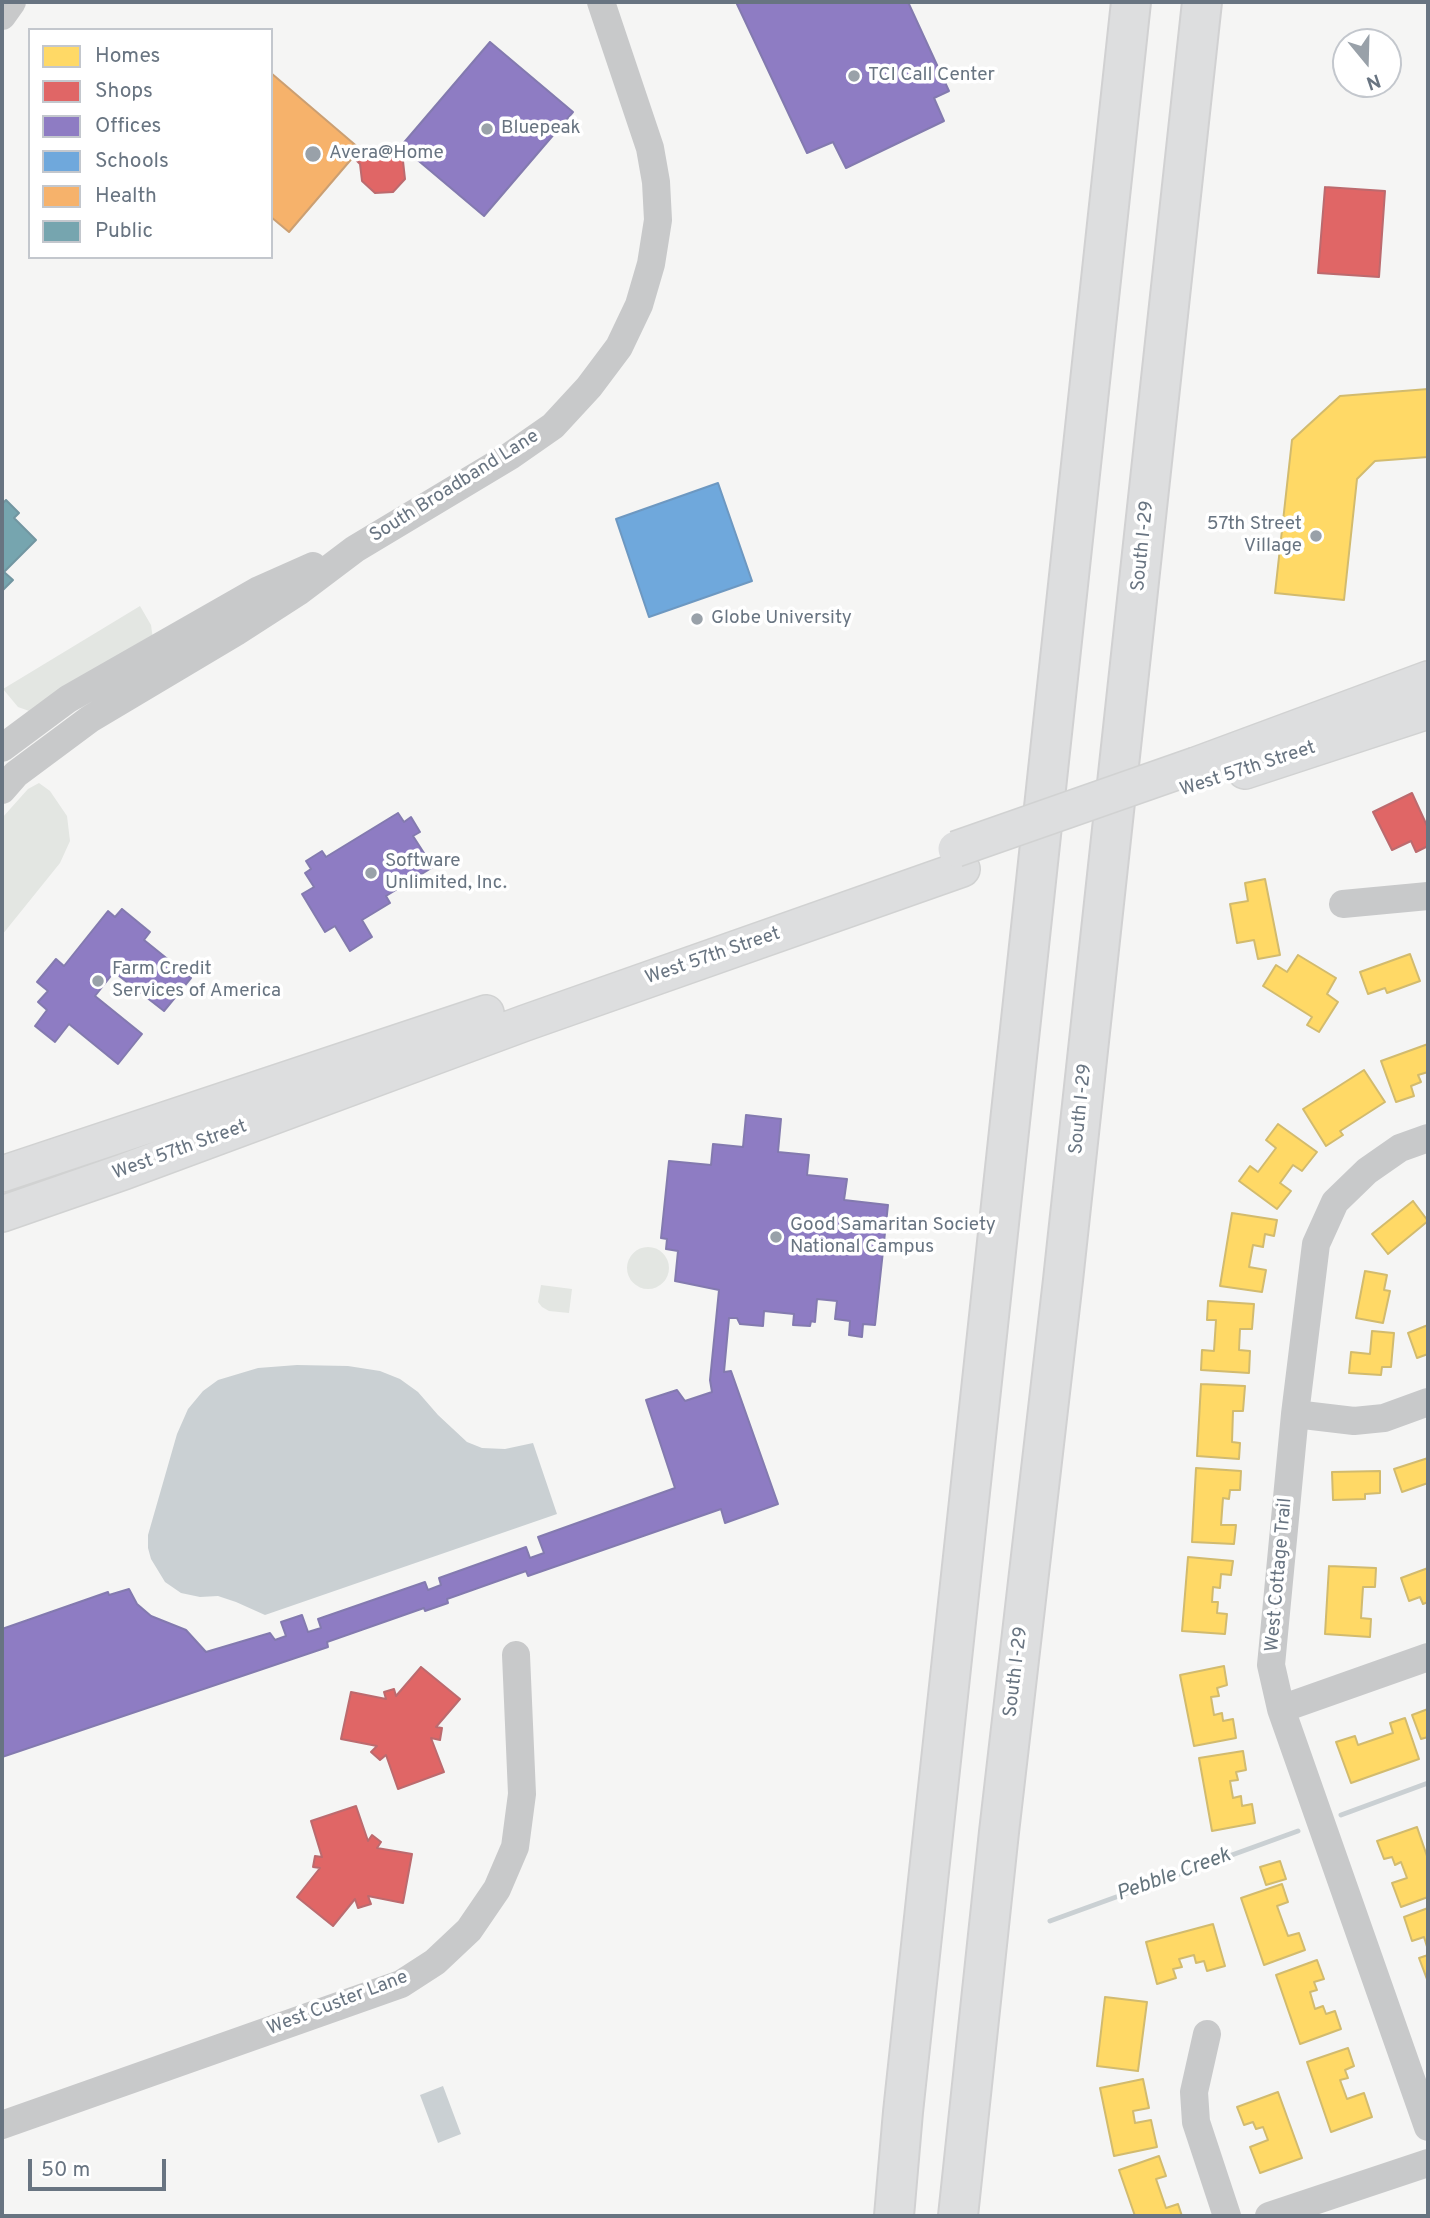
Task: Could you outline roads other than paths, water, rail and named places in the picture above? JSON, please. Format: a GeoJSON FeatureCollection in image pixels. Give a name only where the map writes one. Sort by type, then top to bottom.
{"type":"FeatureCollection","features":[{"type":"Feature","properties":{"kind":"highway"},"geometry":{"type":"LineString","coordinates":[[894,2216],[906,2084],[1131,2]]}},
{"type":"Feature","properties":{"kind":"highway","name":"South I-29"},"geometry":{"type":"LineString","coordinates":[[958,2216],[1202,2]]}},
{"type":"Feature","properties":{"kind":"main road","name":"West 57th Street"},"geometry":{"type":"LineString","coordinates":[[2,1174],[959,859],[1199,775],[1428,679]]}},
{"type":"Feature","properties":{"kind":"main road","name":"West 57th Street"},"geometry":{"type":"LineString","coordinates":[[1199,775],[1428,711]]}},
{"type":"Feature","properties":{"kind":"main road","name":"West 57th Street"},"geometry":{"type":"LineString","coordinates":[[2,1214],[148,1163],[959,859]]}},
{"type":"Feature","properties":{"kind":"street"},"geometry":{"type":"LineString","coordinates":[[2,16],[12,2]]}},
{"type":"Feature","properties":{"kind":"street","name":"South Broadband Lane"},"geometry":{"type":"LineString","coordinates":[[2,790],[16,774],[90,719],[269,611],[355,549],[510,456],[553,426],[590,387],[619,347],[639,304],[651,264],[658,220],[656,182],[650,148],[601,2]]}},
{"type":"Feature","properties":{"kind":"street","name":"South Broadband Lane"},"geometry":{"type":"LineString","coordinates":[[2,748],[68,699],[259,590],[355,549]]}},
{"type":"Feature","properties":{"kind":"street"},"geometry":{"type":"LineString","coordinates":[[1343,904],[1428,896]]}},
{"type":"Feature","properties":{"kind":"street","name":"West Cottage Trail"},"geometry":{"type":"LineString","coordinates":[[1428,1138],[1400,1148],[1367,1171],[1335,1202],[1316,1244],[1295,1414],[1271,1665],[1281,1709],[1428,2127]]}},
{"type":"Feature","properties":{"kind":"street"},"geometry":{"type":"LineString","coordinates":[[1295,1414],[1354,1421],[1384,1418],[1428,1402]]}},
{"type":"Feature","properties":{"kind":"street","name":"West Custer Lane"},"geometry":{"type":"LineString","coordinates":[[2,2125],[401,1984],[435,1962],[469,1930],[497,1889],[514,1847],[522,1794],[516,1655]]}},
{"type":"Feature","properties":{"kind":"street"},"geometry":{"type":"LineString","coordinates":[[1281,1709],[1428,1657]]}},
{"type":"Feature","properties":{"kind":"street"},"geometry":{"type":"LineString","coordinates":[[1207,2034],[1194,2092],[1196,2122],[1227,2216]]}},
{"type":"Feature","properties":{"kind":"street"},"geometry":{"type":"LineString","coordinates":[[1269,2216],[1428,2163]]}},
{"type":"Feature","properties":{"kind":"waterway","name":"Pebble Creek"},"geometry":{"type":"LineString","coordinates":[[1341,1815],[1428,1783]]}},
{"type":"Feature","properties":{"kind":"waterway","name":"Pebble Creek"},"geometry":{"type":"LineString","coordinates":[[1050,1921],[1298,1831]]}},
{"type":"Feature","properties":{"kind":"place","name":"TCI Call Center"},"geometry":{"type":"Point","coordinates":[854,76]}},
{"type":"Feature","properties":{"kind":"place","name":"Bluepeak"},"geometry":{"type":"Point","coordinates":[487,129]}},
{"type":"Feature","properties":{"kind":"place","name":"Avera@Home"},"geometry":{"type":"Point","coordinates":[313,154]}},
{"type":"Feature","properties":{"kind":"place","name":"57th Street Village"},"geometry":{"type":"Point","coordinates":[1316,536]}},
{"type":"Feature","properties":{"kind":"place","name":"Globe University"},"geometry":{"type":"Point","coordinates":[697,619]}},
{"type":"Feature","properties":{"kind":"place","name":"Software Unlimited, Inc."},"geometry":{"type":"Point","coordinates":[371,873]}},
{"type":"Feature","properties":{"kind":"place","name":"Farm Credit Services of America"},"geometry":{"type":"Point","coordinates":[98,981]}},
{"type":"Feature","properties":{"kind":"place","name":"Good Samaritan Society National Campus"},"geometry":{"type":"Point","coordinates":[776,1237]}}]}
